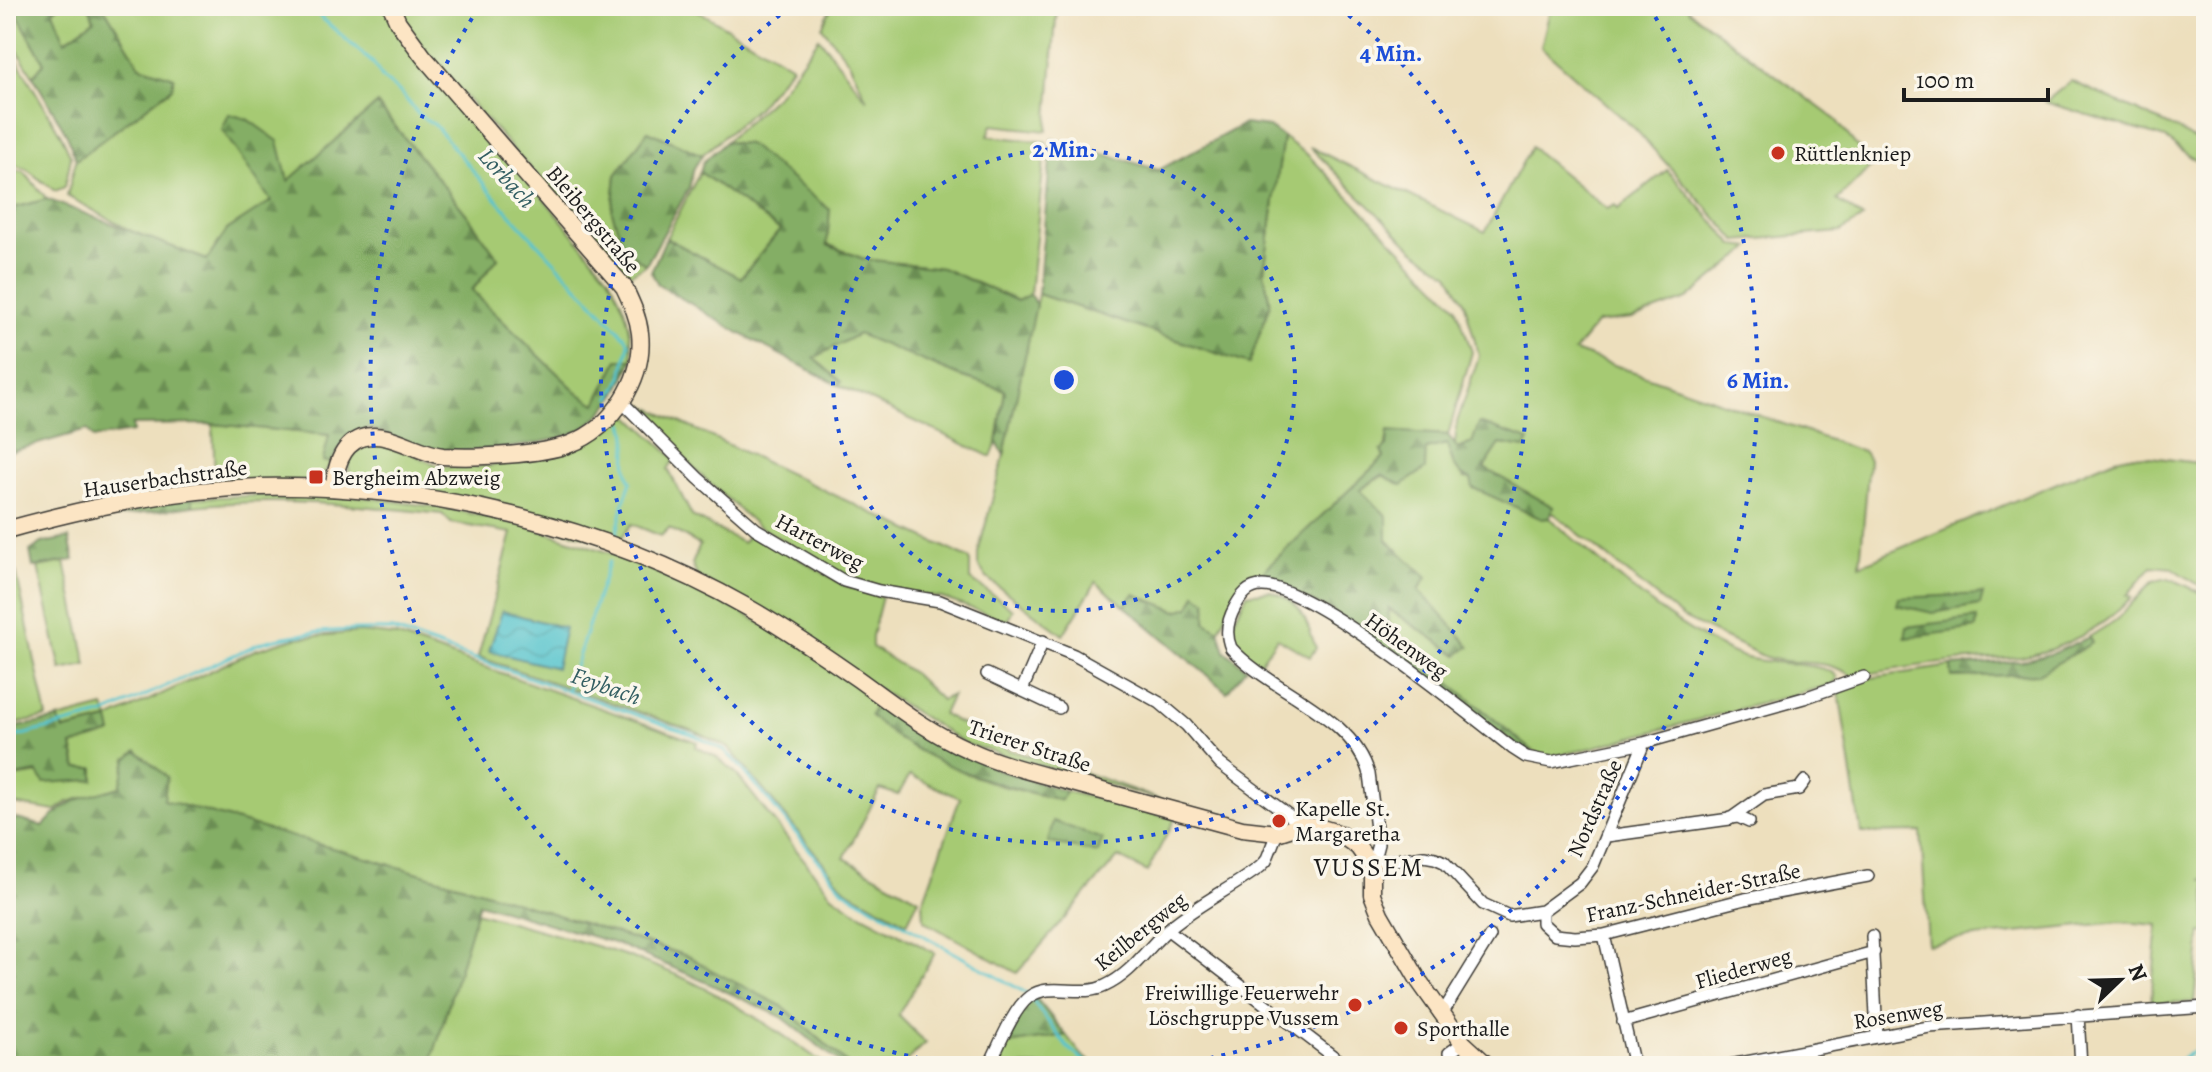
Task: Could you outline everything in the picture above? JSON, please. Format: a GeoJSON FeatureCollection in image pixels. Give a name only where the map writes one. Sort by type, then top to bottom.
{"type":"FeatureCollection","features":[{"type":"Feature","properties":{"kind":"main road","name":"Bleibergstraße"},"geometry":{"type":"LineString","coordinates":[[333,488],[339,461],[347,448],[364,437],[383,437],[442,456],[535,451],[570,444],[588,435],[622,402],[634,377],[639,355],[640,334],[624,287],[423,56],[398,22],[391,6]]}},
{"type":"Feature","properties":{"kind":"main road","name":"Hauserbachstraße"},"geometry":{"type":"LineString","coordinates":[[6,530],[101,506],[174,494],[257,487],[333,488]]}},
{"type":"Feature","properties":{"kind":"main road","name":"Trierer Straße"},"geometry":{"type":"LineString","coordinates":[[333,488],[497,511],[634,554],[746,606],[802,640],[908,716],[970,751],[1021,769],[1242,829],[1277,833],[1302,825]]}},
{"type":"Feature","properties":{"kind":"main road"},"geometry":{"type":"LineString","coordinates":[[1302,825],[1338,833],[1371,859],[1372,894],[1380,914],[1439,1013],[1463,1043],[1488,1066]]}},
{"type":"Feature","properties":{"kind":"street","name":"Harterweg"},"geometry":{"type":"LineString","coordinates":[[622,402],[698,478],[756,529],[844,581],[879,591],[931,599],[1080,658],[1160,703],[1186,725],[1220,764],[1302,825]]}},
{"type":"Feature","properties":{"kind":"street","name":"Höhenweg"},"geometry":{"type":"LineString","coordinates":[[1371,859],[1378,844],[1369,774],[1351,737],[1231,648],[1226,634],[1234,609],[1245,591],[1257,586],[1273,587],[1293,595],[1357,632],[1526,757],[1551,762],[1644,743],[1804,698],[1864,677]]}},
{"type":"Feature","properties":{"kind":"street"},"geometry":{"type":"LineString","coordinates":[[1022,690],[1043,641]]}},
{"type":"Feature","properties":{"kind":"street"},"geometry":{"type":"LineString","coordinates":[[987,674],[1059,708]]}},
{"type":"Feature","properties":{"kind":"street","name":"Nordstraße"},"geometry":{"type":"LineString","coordinates":[[1542,911],[1580,883],[1593,866],[1644,743]]}},
{"type":"Feature","properties":{"kind":"street"},"geometry":{"type":"LineString","coordinates":[[1730,819],[1764,795],[1799,789],[1805,781]]}},
{"type":"Feature","properties":{"kind":"street"},"geometry":{"type":"LineString","coordinates":[[1607,836],[1738,817],[1749,822]]}},
{"type":"Feature","properties":{"kind":"street","name":"Keilbergweg"},"geometry":{"type":"LineString","coordinates":[[989,1066],[1030,996],[1042,989],[1083,991],[1102,987],[1138,962],[1168,930],[1260,867],[1266,861],[1277,833]]}},
{"type":"Feature","properties":{"kind":"street"},"geometry":{"type":"LineString","coordinates":[[1371,859],[1435,858],[1444,862],[1483,904],[1509,916],[1542,911]]}},
{"type":"Feature","properties":{"kind":"street","name":"Franz-Schneider-Straße"},"geometry":{"type":"LineString","coordinates":[[1542,911],[1542,923],[1555,935],[1604,935],[1745,899],[1868,876]]}},
{"type":"Feature","properties":{"kind":"street"},"geometry":{"type":"LineString","coordinates":[[1168,930],[1346,1066]]}},
{"type":"Feature","properties":{"kind":"street"},"geometry":{"type":"LineString","coordinates":[[1604,935],[1634,1066]]}},
{"type":"Feature","properties":{"kind":"street"},"geometry":{"type":"LineString","coordinates":[[1439,1013],[1445,1009],[1490,936]]}},
{"type":"Feature","properties":{"kind":"street"},"geometry":{"type":"LineString","coordinates":[[1872,936],[1877,1036]]}},
{"type":"Feature","properties":{"kind":"street","name":"Fliederweg"},"geometry":{"type":"LineString","coordinates":[[1623,1022],[1874,952]]}},
{"type":"Feature","properties":{"kind":"street","name":"Rosenweg"},"geometry":{"type":"LineString","coordinates":[[1725,1066],[1929,1027],[2206,1007]]}},
{"type":"Feature","properties":{"kind":"street"},"geometry":{"type":"LineString","coordinates":[[2078,1015],[2081,1066]]}},
{"type":"Feature","properties":{"kind":"street"},"geometry":{"type":"LineString","coordinates":[[1451,1066],[1449,1053],[1463,1043]]}},
{"type":"Feature","properties":{"kind":"green space"},"geometry":{"type":"Polygon","coordinates":[[[6,6],[13,6],[44,63],[33,76],[6,32],[6,6]]]}},
{"type":"Feature","properties":{"kind":"green space"},"geometry":{"type":"Polygon","coordinates":[[[13,6],[59,6],[53,11],[65,41],[94,20],[89,6],[103,6],[140,66],[174,77],[172,88],[76,160],[67,135],[33,76],[44,63],[13,6]]]}},
{"type":"Feature","properties":{"kind":"green space"},"geometry":{"type":"Polygon","coordinates":[[[59,6],[89,6],[94,20],[64,41],[53,11],[59,6]]]}},
{"type":"Feature","properties":{"kind":"green space"},"geometry":{"type":"Polygon","coordinates":[[[103,6],[248,6],[252,11],[261,6],[384,6],[608,276],[626,316],[633,360],[618,360],[597,405],[578,393],[472,291],[498,258],[377,104],[288,182],[222,130],[272,201],[227,230],[207,260],[133,232],[67,196],[76,160],[171,89],[174,77],[140,66],[103,6]]]}},
{"type":"Feature","properties":{"kind":"green space"},"geometry":{"type":"Polygon","coordinates":[[[398,6],[690,6],[792,66],[757,108],[702,155],[648,131],[616,175],[612,212],[624,248],[646,265],[627,276],[431,58],[398,6]]]}},
{"type":"Feature","properties":{"kind":"green space"},"geometry":{"type":"Polygon","coordinates":[[[832,6],[1057,6],[1047,131],[992,125],[988,136],[1046,142],[1030,294],[1018,301],[942,268],[864,259],[827,244],[748,144],[725,142],[778,94],[819,38],[867,100],[849,62],[822,27],[832,6]]]}},
{"type":"Feature","properties":{"kind":"green space"},"geometry":{"type":"Polygon","coordinates":[[[1551,6],[1689,6],[1688,10],[1836,120],[1872,166],[1837,200],[1863,218],[1840,232],[1737,241],[1635,129],[1541,47],[1551,6]]]}},
{"type":"Feature","properties":{"kind":"green space"},"geometry":{"type":"Polygon","coordinates":[[[6,41],[71,157],[65,187],[55,191],[26,169],[6,163],[6,41]]]}},
{"type":"Feature","properties":{"kind":"green space"},"geometry":{"type":"Polygon","coordinates":[[[2071,81],[2179,130],[2206,147],[2206,168],[2165,138],[2045,102],[2071,81]]]}},
{"type":"Feature","properties":{"kind":"green space"},"geometry":{"type":"Polygon","coordinates":[[[377,104],[498,258],[472,290],[486,305],[578,393],[596,404],[618,360],[633,360],[615,396],[596,418],[575,432],[557,438],[513,447],[467,451],[425,448],[369,428],[347,437],[331,463],[323,461],[329,435],[213,424],[132,425],[133,432],[93,438],[87,430],[6,453],[6,210],[47,199],[207,260],[227,230],[271,201],[222,130],[229,114],[247,119],[278,141],[288,181],[377,104]]]}},
{"type":"Feature","properties":{"kind":"green space"},"geometry":{"type":"Polygon","coordinates":[[[1244,124],[1269,127],[1283,137],[1264,272],[1270,304],[1249,364],[1038,294],[1052,139],[1159,170],[1244,124]]]}},
{"type":"Feature","properties":{"kind":"green space"},"geometry":{"type":"Polygon","coordinates":[[[648,131],[702,155],[694,168],[689,188],[646,265],[624,248],[612,212],[616,175],[648,131]]]}},
{"type":"Feature","properties":{"kind":"green space"},"geometry":{"type":"Polygon","coordinates":[[[1283,137],[1310,157],[1456,306],[1472,352],[1448,435],[1388,432],[1384,457],[1258,576],[1241,585],[1219,630],[1206,622],[1197,594],[1190,607],[1177,611],[1134,594],[1125,606],[1096,582],[1063,635],[987,578],[978,565],[978,553],[1004,455],[1038,294],[1249,364],[1270,304],[1264,272],[1283,137]]]}},
{"type":"Feature","properties":{"kind":"green space"},"geometry":{"type":"Polygon","coordinates":[[[725,142],[748,144],[830,210],[827,245],[864,259],[942,268],[1017,301],[1030,294],[1036,305],[1004,455],[997,443],[1005,390],[960,376],[858,334],[814,358],[841,382],[838,385],[739,333],[658,284],[651,272],[666,238],[741,278],[780,230],[700,172],[703,162],[725,142]]]}},
{"type":"Feature","properties":{"kind":"green space"},"geometry":{"type":"Polygon","coordinates":[[[1310,147],[1485,232],[1531,147],[1607,209],[1615,205],[1618,209],[1667,170],[1734,245],[1751,247],[1687,299],[1632,319],[1597,323],[1574,351],[1864,452],[1869,460],[1860,565],[2115,459],[2134,455],[2206,464],[2206,590],[2173,568],[2152,566],[2127,595],[2132,597],[2121,608],[2095,628],[2051,649],[2020,657],[1932,664],[1854,677],[1830,666],[1765,657],[1683,618],[1551,511],[1553,507],[1484,468],[1500,444],[1525,448],[1528,440],[1472,443],[1457,449],[1457,422],[1479,356],[1464,301],[1449,274],[1413,249],[1310,147]]]}},
{"type":"Feature","properties":{"kind":"green space"},"geometry":{"type":"Polygon","coordinates":[[[6,170],[24,172],[47,199],[6,210],[6,170]]]}},
{"type":"Feature","properties":{"kind":"green space"},"geometry":{"type":"Polygon","coordinates":[[[700,172],[780,230],[741,278],[666,238],[700,172]]]}},
{"type":"Feature","properties":{"kind":"green space"},"geometry":{"type":"Polygon","coordinates":[[[858,334],[960,376],[1005,390],[997,443],[991,457],[838,385],[840,381],[813,358],[858,334]]]}},
{"type":"Feature","properties":{"kind":"green space"},"geometry":{"type":"Polygon","coordinates":[[[631,399],[970,559],[970,579],[1013,609],[1007,621],[942,598],[894,591],[847,578],[756,525],[695,470],[631,399]]]}},
{"type":"Feature","properties":{"kind":"green space"},"geometry":{"type":"Polygon","coordinates":[[[622,414],[628,414],[675,459],[668,469],[692,516],[743,543],[751,530],[844,585],[882,597],[872,647],[914,674],[941,700],[952,695],[943,714],[1009,750],[1078,770],[1161,800],[966,744],[697,576],[692,564],[700,545],[669,528],[661,536],[632,524],[617,543],[360,485],[350,473],[353,454],[373,443],[391,445],[434,464],[451,467],[491,466],[531,460],[561,448],[622,414]]]}},
{"type":"Feature","properties":{"kind":"green space"},"geometry":{"type":"Polygon","coordinates":[[[1479,423],[1529,440],[1525,448],[1500,444],[1484,468],[1553,507],[1549,518],[1542,519],[1473,488],[1471,479],[1461,474],[1454,465],[1447,444],[1426,449],[1425,469],[1402,485],[1382,475],[1360,490],[1387,516],[1387,540],[1427,577],[1419,590],[1470,646],[1458,655],[1389,609],[1388,622],[1420,659],[1533,751],[1526,752],[1332,611],[1258,576],[1384,457],[1381,451],[1387,446],[1388,431],[1448,435],[1458,449],[1472,443],[1479,423]]]}},
{"type":"Feature","properties":{"kind":"green space"},"geometry":{"type":"Polygon","coordinates":[[[213,424],[330,435],[323,461],[331,463],[321,478],[308,484],[215,485],[213,424]]]}},
{"type":"Feature","properties":{"kind":"green space"},"geometry":{"type":"Polygon","coordinates":[[[1447,444],[1454,465],[1464,478],[1541,518],[1549,518],[1641,595],[1690,630],[1753,660],[1821,668],[1837,677],[1835,684],[1579,751],[1544,757],[1533,751],[1420,659],[1388,622],[1388,609],[1458,655],[1419,590],[1426,577],[1386,540],[1360,490],[1426,449],[1447,444]]]}},
{"type":"Feature","properties":{"kind":"green space"},"geometry":{"type":"Polygon","coordinates":[[[335,493],[450,509],[524,525],[629,559],[741,612],[799,644],[878,700],[915,747],[968,774],[1002,786],[1061,800],[1065,791],[1175,819],[1147,872],[1118,857],[1017,973],[924,919],[923,902],[960,798],[910,775],[898,795],[880,789],[844,858],[919,899],[907,923],[845,889],[729,748],[696,732],[478,657],[512,533],[451,523],[442,514],[287,502],[193,506],[192,498],[335,493]]]}},
{"type":"Feature","properties":{"kind":"green space"},"geometry":{"type":"Polygon","coordinates":[[[192,498],[193,506],[75,523],[6,539],[6,532],[67,516],[192,498]]]}},
{"type":"Feature","properties":{"kind":"green space"},"geometry":{"type":"Polygon","coordinates":[[[69,538],[74,560],[33,567],[30,551],[42,543],[69,538]]]}},
{"type":"Feature","properties":{"kind":"green space"},"geometry":{"type":"Polygon","coordinates":[[[65,562],[87,665],[61,670],[38,567],[65,562]]]}},
{"type":"Feature","properties":{"kind":"green space"},"geometry":{"type":"Polygon","coordinates":[[[16,572],[47,717],[6,726],[6,574],[16,572]]]}},
{"type":"Feature","properties":{"kind":"green space"},"geometry":{"type":"Polygon","coordinates":[[[2172,579],[2206,595],[2206,878],[2201,880],[2206,880],[2206,933],[2201,933],[2194,1002],[2148,1003],[2151,1000],[2158,925],[2120,922],[1957,939],[1928,945],[1921,832],[1861,833],[1839,692],[1864,679],[1951,666],[1952,677],[2038,674],[2091,643],[2089,637],[2116,620],[2153,581],[2172,579]]]}},
{"type":"Feature","properties":{"kind":"green space"},"geometry":{"type":"Polygon","coordinates":[[[1270,591],[1289,599],[1301,612],[1316,648],[1310,657],[1277,638],[1260,663],[1233,646],[1229,631],[1247,594],[1270,591]]]}},
{"type":"Feature","properties":{"kind":"green space"},"geometry":{"type":"Polygon","coordinates":[[[1134,594],[1177,611],[1190,607],[1196,594],[1207,601],[1206,622],[1219,630],[1225,651],[1246,668],[1227,692],[1125,606],[1134,594]]]}},
{"type":"Feature","properties":{"kind":"green space"},"geometry":{"type":"Polygon","coordinates":[[[1983,594],[1980,605],[1933,613],[1897,605],[1899,598],[1983,594]]]}},
{"type":"Feature","properties":{"kind":"green space"},"geometry":{"type":"Polygon","coordinates":[[[1977,618],[1976,628],[1905,638],[1907,627],[1977,618]]]}},
{"type":"Feature","properties":{"kind":"green space"},"geometry":{"type":"Polygon","coordinates":[[[360,632],[396,636],[697,742],[696,747],[715,756],[734,771],[832,895],[857,912],[935,953],[898,1015],[926,1043],[904,1063],[906,1066],[850,1066],[810,1030],[690,957],[482,891],[163,800],[127,759],[121,787],[68,802],[55,811],[6,803],[6,778],[77,768],[72,745],[112,733],[108,720],[64,730],[58,719],[104,707],[109,719],[255,650],[295,638],[360,632]]]}},
{"type":"Feature","properties":{"kind":"green space"},"geometry":{"type":"Polygon","coordinates":[[[2089,637],[2092,643],[2038,674],[1952,677],[1951,666],[2021,661],[2054,653],[2089,637]]]}},
{"type":"Feature","properties":{"kind":"green space"},"geometry":{"type":"Polygon","coordinates":[[[878,700],[913,730],[1001,771],[1065,791],[1061,800],[960,770],[911,746],[870,715],[878,700]]]}},
{"type":"Feature","properties":{"kind":"green space"},"geometry":{"type":"Polygon","coordinates":[[[58,719],[64,730],[109,720],[112,733],[72,746],[77,768],[94,768],[94,780],[44,783],[37,772],[6,778],[6,729],[58,719]]]}},
{"type":"Feature","properties":{"kind":"green space"},"geometry":{"type":"Polygon","coordinates":[[[137,751],[167,777],[164,800],[482,891],[690,957],[782,1006],[850,1066],[844,1066],[782,1017],[690,975],[617,944],[479,903],[430,1066],[6,1066],[6,816],[43,826],[69,804],[120,787],[127,759],[137,751]]]}},
{"type":"Feature","properties":{"kind":"green space"},"geometry":{"type":"Polygon","coordinates":[[[1053,821],[1102,839],[1098,853],[1048,842],[1053,821]]]}},
{"type":"Feature","properties":{"kind":"green space"},"geometry":{"type":"Polygon","coordinates":[[[476,912],[661,968],[723,998],[827,1066],[430,1066],[476,912]]]}},
{"type":"Feature","properties":{"kind":"green space"},"geometry":{"type":"Polygon","coordinates":[[[1035,997],[1066,1035],[1002,1045],[1026,1003],[1035,997]]]}},
{"type":"Feature","properties":{"kind":"green space"},"geometry":{"type":"Polygon","coordinates":[[[1066,1035],[1082,1055],[1096,1066],[994,1066],[1002,1045],[1066,1035]]]}},
{"type":"Feature","properties":{"kind":"water"},"geometry":{"type":"Polygon","coordinates":[[[502,611],[565,628],[556,668],[489,651],[502,611]]]}},
{"type":"Feature","properties":{"kind":"waterway","name":"Lorbach"},"geometry":{"type":"LineString","coordinates":[[308,6],[373,63],[383,79],[400,92],[419,115],[435,125],[498,201],[626,338],[629,343],[622,377],[611,398]]}},
{"type":"Feature","properties":{"kind":"waterway","name":"Lorbach"},"geometry":{"type":"LineString","coordinates":[[616,537],[631,482],[624,423]]}},
{"type":"Feature","properties":{"kind":"waterway","name":"Lorbach"},"geometry":{"type":"LineString","coordinates":[[567,691],[609,562]]}},
{"type":"Feature","properties":{"kind":"waterway","name":"Feybach"},"geometry":{"type":"LineString","coordinates":[[6,739],[105,714],[260,643],[325,632],[392,630],[694,735],[725,751],[844,891],[1028,994]]}},
{"type":"Feature","properties":{"kind":"waterway","name":"Feybach"},"geometry":{"type":"LineString","coordinates":[[1033,1001],[1067,1047],[1091,1066]]}},
{"type":"Feature","properties":{"kind":"waterway","name":"Feybach"},"geometry":{"type":"LineString","coordinates":[[2172,1066],[2206,1042]]}},
{"type":"Feature","properties":{"kind":"place","name":"Rüttlenkniep"},"geometry":{"type":"Point","coordinates":[1778,153]}},
{"type":"Feature","properties":{"kind":"place","name":"Bergheim Abzweig"},"geometry":{"type":"Point","coordinates":[316,477]}},
{"type":"Feature","properties":{"kind":"place","name":"Kapelle St. Margaretha"},"geometry":{"type":"Point","coordinates":[1279,821]}},
{"type":"Feature","properties":{"kind":"place","name":"Freiwillige Feuerwehr Löschgruppe Vussem"},"geometry":{"type":"Point","coordinates":[1355,1005]}},
{"type":"Feature","properties":{"kind":"place","name":"Sporthalle"},"geometry":{"type":"Point","coordinates":[1401,1028]}},
{"type":"Feature","properties":{"kind":"district","name":"VUSSEM"},"geometry":{"type":"Point","coordinates":[1369,867]}}]}
